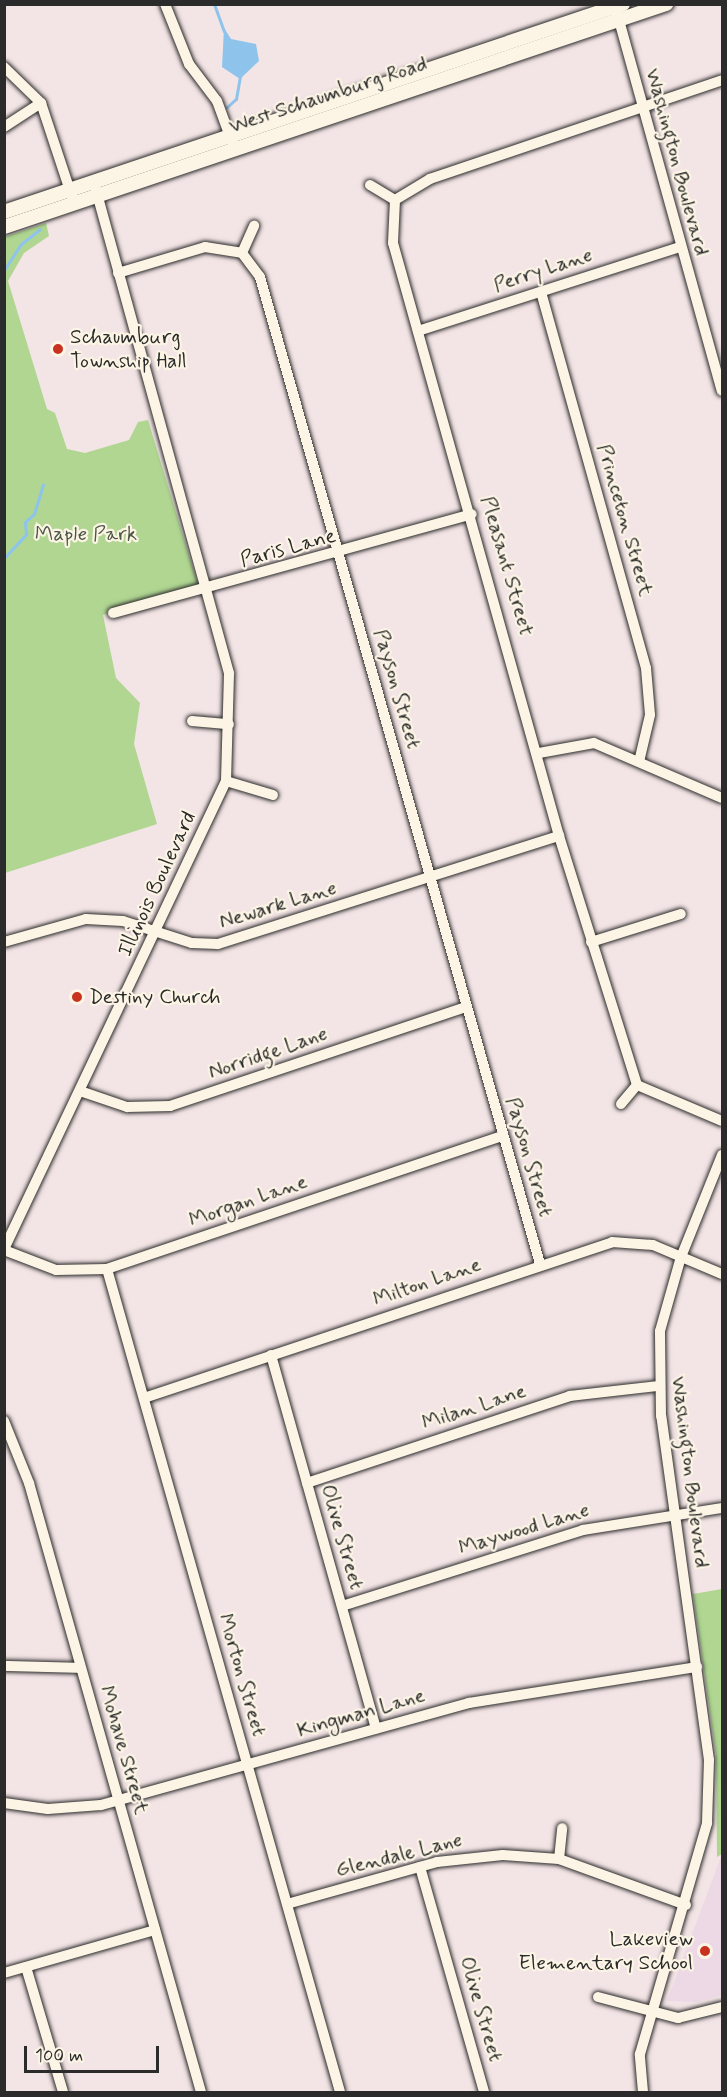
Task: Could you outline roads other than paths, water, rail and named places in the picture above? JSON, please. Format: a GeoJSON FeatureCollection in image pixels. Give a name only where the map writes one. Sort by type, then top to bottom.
{"type":"FeatureCollection","features":[{"type":"Feature","properties":{"kind":"main road","name":"West Schaumburg Road"},"geometry":{"type":"LineString","coordinates":[[4,227],[72,197],[618,10],[666,4]]}},
{"type":"Feature","properties":{"kind":"main road","name":"West Schaumburg Road"},"geometry":{"type":"LineString","coordinates":[[4,212],[72,197]]}},
{"type":"Feature","properties":{"kind":"street"},"geometry":{"type":"LineString","coordinates":[[165,4],[183,52],[217,101],[231,142]]}},
{"type":"Feature","properties":{"kind":"street","name":"Washington Boulevard"},"geometry":{"type":"LineString","coordinates":[[618,10],[641,107],[723,390]]}},
{"type":"Feature","properties":{"kind":"street"},"geometry":{"type":"LineString","coordinates":[[4,67],[41,104],[72,197]]}},
{"type":"Feature","properties":{"kind":"street"},"geometry":{"type":"LineString","coordinates":[[370,185],[395,200],[430,179],[723,80]]}},
{"type":"Feature","properties":{"kind":"street"},"geometry":{"type":"LineString","coordinates":[[4,128],[41,104]]}},
{"type":"Feature","properties":{"kind":"street","name":"Illinois Boulevard"},"geometry":{"type":"LineString","coordinates":[[4,1250],[158,932],[226,781],[229,673],[96,189]]}},
{"type":"Feature","properties":{"kind":"street","name":"Pleasant Street"},"geometry":{"type":"LineString","coordinates":[[395,200],[393,243],[539,753],[559,836],[637,1084]]}},
{"type":"Feature","properties":{"kind":"street"},"geometry":{"type":"LineString","coordinates":[[118,273],[205,247],[242,253],[254,226]]}},
{"type":"Feature","properties":{"kind":"street","name":"Perry Lane"},"geometry":{"type":"LineString","coordinates":[[418,331],[680,247]]}},
{"type":"Feature","properties":{"kind":"street","name":"Payson Street"},"geometry":{"type":"LineString","coordinates":[[242,253],[262,284],[540,1264]]}},
{"type":"Feature","properties":{"kind":"street","name":"Princeton Street"},"geometry":{"type":"LineString","coordinates":[[541,292],[646,668],[650,715],[639,762]]}},
{"type":"Feature","properties":{"kind":"street","name":"Paris Lane"},"geometry":{"type":"LineString","coordinates":[[113,613],[339,554],[472,514]]}},
{"type":"Feature","properties":{"kind":"street"},"geometry":{"type":"LineString","coordinates":[[192,721],[229,724]]}},
{"type":"Feature","properties":{"kind":"street"},"geometry":{"type":"LineString","coordinates":[[539,753],[594,743],[723,798]]}},
{"type":"Feature","properties":{"kind":"street"},"geometry":{"type":"LineString","coordinates":[[226,781],[273,795]]}},
{"type":"Feature","properties":{"kind":"street","name":"Newark Lane"},"geometry":{"type":"LineString","coordinates":[[4,942],[86,919],[218,944],[559,836]]}},
{"type":"Feature","properties":{"kind":"street"},"geometry":{"type":"LineString","coordinates":[[591,942],[681,914]]}},
{"type":"Feature","properties":{"kind":"street","name":"Norridge Lane"},"geometry":{"type":"LineString","coordinates":[[80,1091],[127,1107],[170,1106],[466,1007]]}},
{"type":"Feature","properties":{"kind":"street"},"geometry":{"type":"LineString","coordinates":[[621,1104],[637,1084],[723,1121]]}},
{"type":"Feature","properties":{"kind":"street","name":"Morgan Lane"},"geometry":{"type":"LineString","coordinates":[[4,1250],[56,1270],[107,1269],[503,1136]]}},
{"type":"Feature","properties":{"kind":"street","name":"Washington Boulevard"},"geometry":{"type":"LineString","coordinates":[[643,2092],[640,2054],[651,2012],[686,1905],[707,1823],[709,1760],[658,1386],[660,1331],[681,1257],[723,1155]]}},
{"type":"Feature","properties":{"kind":"street","name":"Milton Lane"},"geometry":{"type":"LineString","coordinates":[[144,1398],[540,1264],[618,1241],[653,1245],[723,1274]]}},
{"type":"Feature","properties":{"kind":"street","name":"Morton Street"},"geometry":{"type":"LineString","coordinates":[[107,1269],[340,2092]]}},
{"type":"Feature","properties":{"kind":"street","name":"Olive Street"},"geometry":{"type":"LineString","coordinates":[[271,1355],[376,1729]]}},
{"type":"Feature","properties":{"kind":"street","name":"Milan Lane"},"geometry":{"type":"LineString","coordinates":[[307,1483],[570,1396],[658,1386]]}},
{"type":"Feature","properties":{"kind":"street","name":"Mohave Street"},"geometry":{"type":"LineString","coordinates":[[4,1421],[24,1465],[201,2092]]}},
{"type":"Feature","properties":{"kind":"street","name":"Maywood Lane"},"geometry":{"type":"LineString","coordinates":[[342,1606],[562,1536],[675,1514],[723,1508]]}},
{"type":"Feature","properties":{"kind":"street"},"geometry":{"type":"LineString","coordinates":[[4,1666],[80,1668]]}},
{"type":"Feature","properties":{"kind":"street","name":"Kingman Lane"},"geometry":{"type":"LineString","coordinates":[[4,1803],[67,1809],[118,1801],[499,1696],[697,1667]]}},
{"type":"Feature","properties":{"kind":"street"},"geometry":{"type":"LineString","coordinates":[[558,1859],[562,1828]]}},
{"type":"Feature","properties":{"kind":"street","name":"Glendale Lane"},"geometry":{"type":"LineString","coordinates":[[287,1904],[420,1867],[485,1856],[558,1859],[686,1905]]}},
{"type":"Feature","properties":{"kind":"street","name":"Olive Street"},"geometry":{"type":"LineString","coordinates":[[420,1867],[484,2092]]}},
{"type":"Feature","properties":{"kind":"street"},"geometry":{"type":"LineString","coordinates":[[4,1973],[155,1930]]}},
{"type":"Feature","properties":{"kind":"street"},"geometry":{"type":"LineString","coordinates":[[26,1967],[63,2092]]}},
{"type":"Feature","properties":{"kind":"street"},"geometry":{"type":"LineString","coordinates":[[598,1997],[678,2018],[723,2007]]}},
{"type":"Feature","properties":{"kind":"water"},"geometry":{"type":"Polygon","coordinates":[[[224,28],[231,39],[256,44],[259,61],[240,79],[222,67],[224,28]]]}},
{"type":"Feature","properties":{"kind":"waterway"},"geometry":{"type":"LineString","coordinates":[[214,4],[224,31]]}},
{"type":"Feature","properties":{"kind":"waterway"},"geometry":{"type":"LineString","coordinates":[[227,107],[236,99],[240,76]]}},
{"type":"Feature","properties":{"kind":"waterway"},"geometry":{"type":"LineString","coordinates":[[4,270],[21,244],[40,229]]}},
{"type":"Feature","properties":{"kind":"waterway"},"geometry":{"type":"LineString","coordinates":[[4,558],[26,534],[25,522],[34,514],[43,484]]}},
{"type":"Feature","properties":{"kind":"place","name":"Schaumburg Township Hall"},"geometry":{"type":"Point","coordinates":[58,349]}},
{"type":"Feature","properties":{"kind":"place","name":"Destiny Church"},"geometry":{"type":"Point","coordinates":[77,997]}},
{"type":"Feature","properties":{"kind":"place","name":"Lakeview Elementary School"},"geometry":{"type":"Point","coordinates":[705,1951]}},
{"type":"Feature","properties":{"kind":"park label","name":"Maple Park"},"geometry":{"type":"Point","coordinates":[86,534]}}]}
